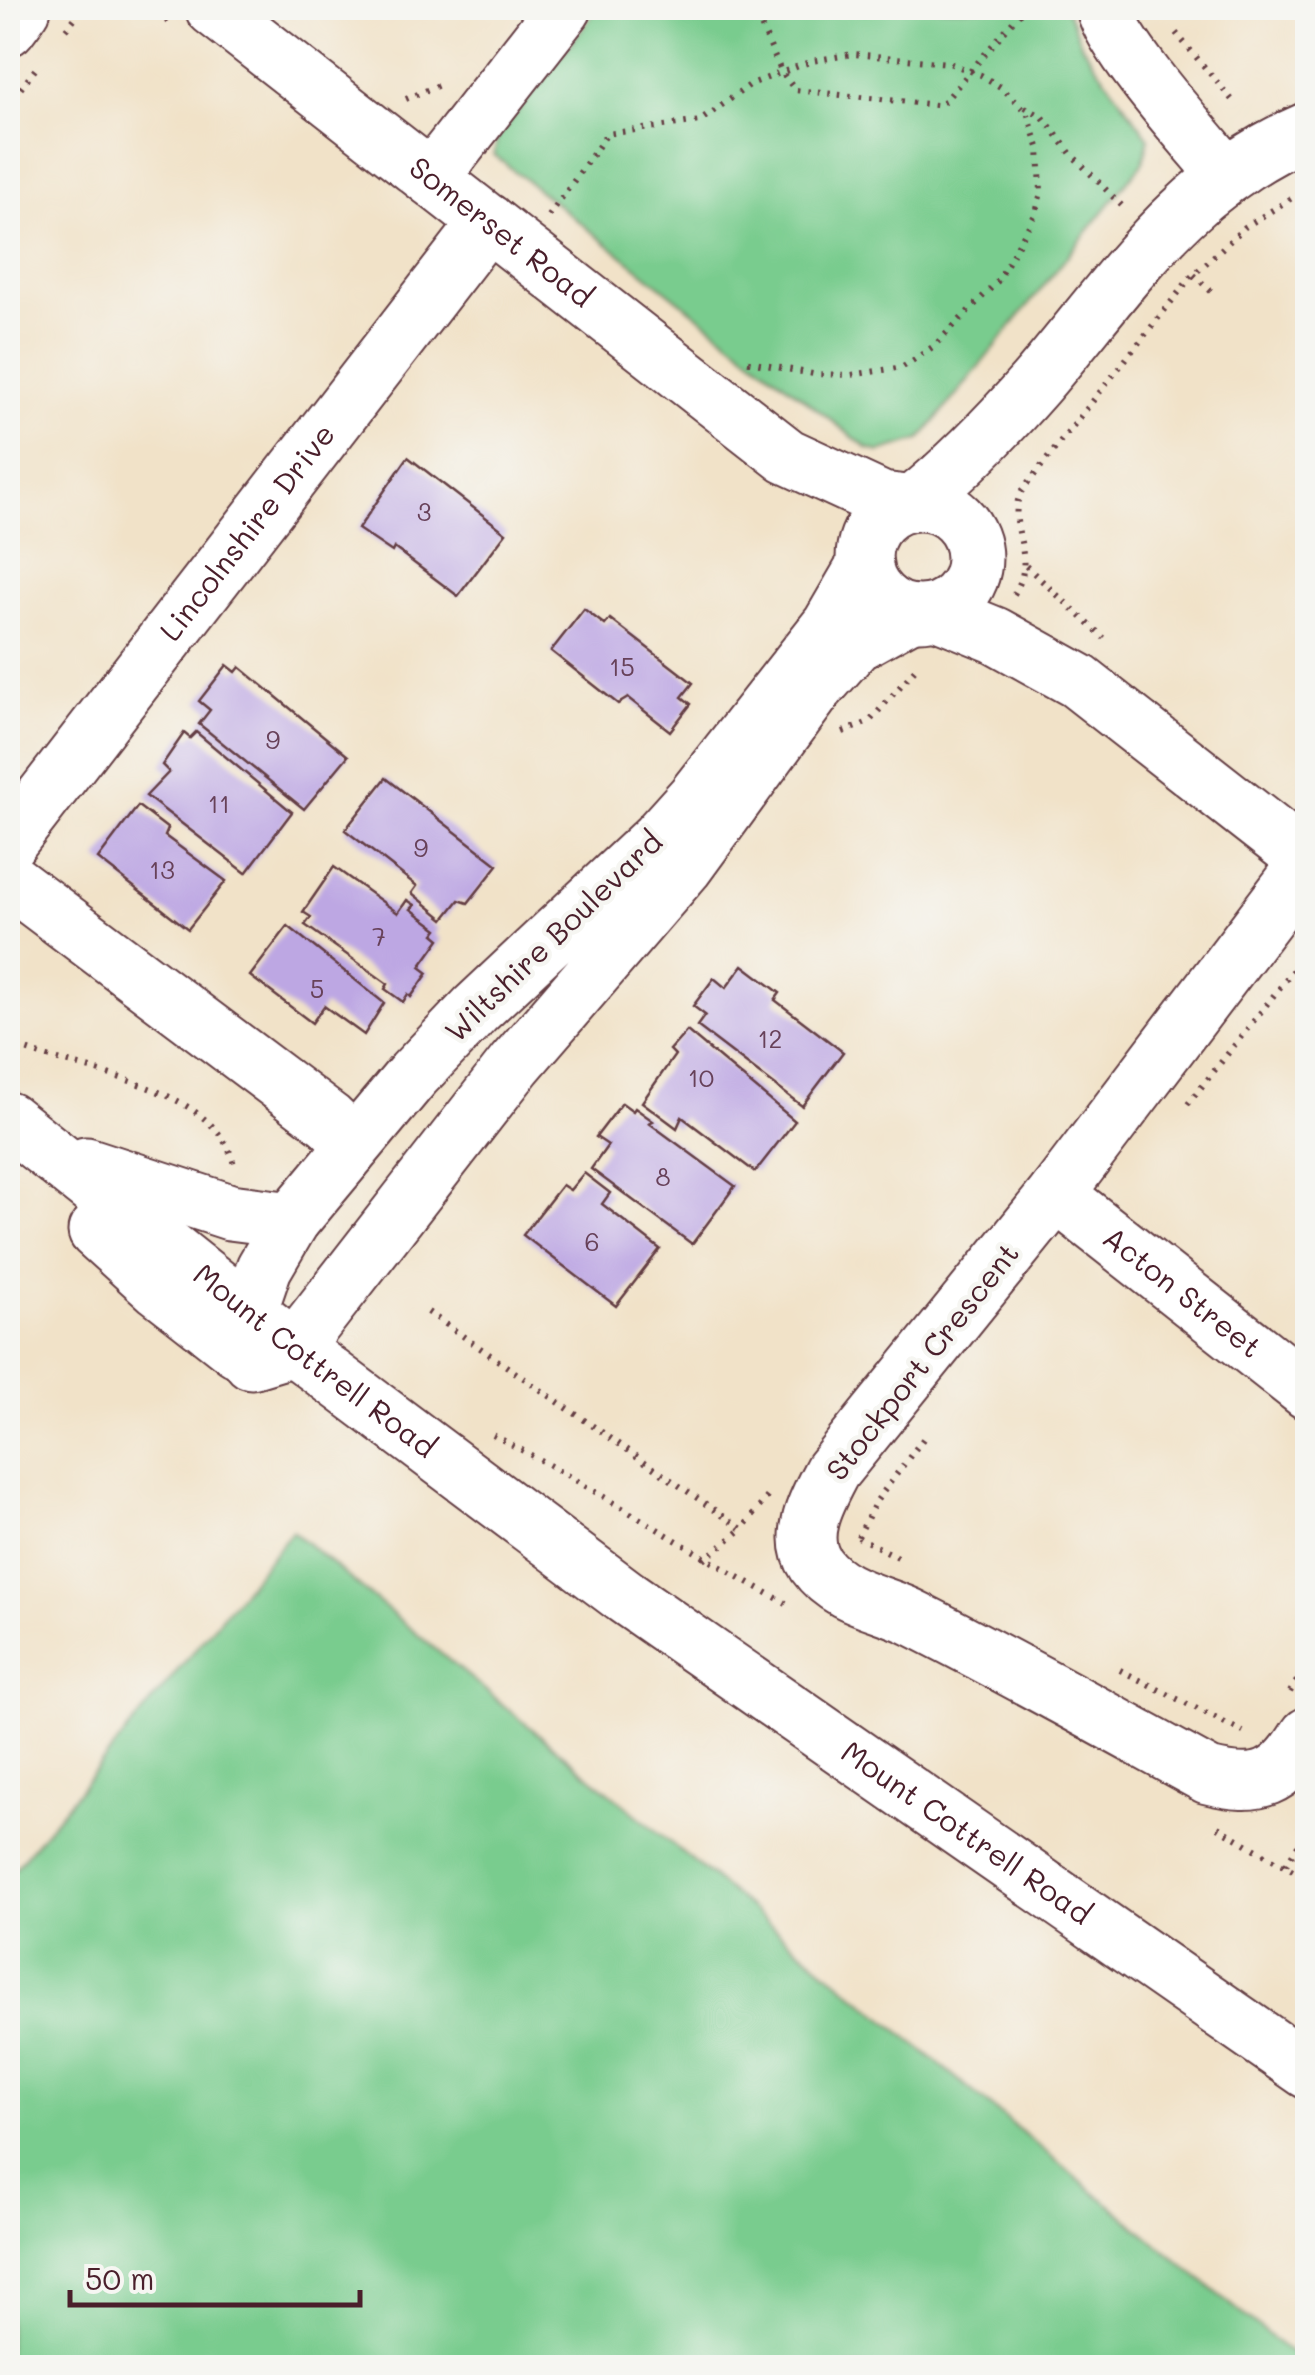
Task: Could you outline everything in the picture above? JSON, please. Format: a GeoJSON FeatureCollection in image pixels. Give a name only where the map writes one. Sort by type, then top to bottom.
{"type":"FeatureCollection","features":[{"type":"Feature","properties":{"kind":"street"},"geometry":{"type":"LineString","coordinates":[[8,28],[23,8]]}},
{"type":"Feature","properties":{"kind":"street"},"geometry":{"type":"LineString","coordinates":[[432,178],[564,8]]}},
{"type":"Feature","properties":{"kind":"street"},"geometry":{"type":"LineString","coordinates":[[1104,8],[1118,38],[1226,174]]}},
{"type":"Feature","properties":{"kind":"street","name":"Somerset Road"},"geometry":{"type":"LineString","coordinates":[[197,20],[432,178],[786,456],[882,500],[911,503]]}},
{"type":"Feature","properties":{"kind":"street"},"geometry":{"type":"LineString","coordinates":[[1094,662],[924,612],[894,607],[870,582],[865,560],[873,528],[961,463],[1036,383],[1154,238],[1200,194],[1226,174],[1308,130]]}},
{"type":"Feature","properties":{"kind":"street","name":"Lincolnshire Drive"},"geometry":{"type":"LineString","coordinates":[[8,843],[488,222]]}},
{"type":"Feature","properties":{"kind":"street"},"geometry":{"type":"LineString","coordinates":[[1036,383],[988,478],[989,542],[1007,603],[1094,662],[1308,862]]}},
{"type":"Feature","properties":{"kind":"street","name":"Somerset Road"},"geometry":{"type":"LineString","coordinates":[[786,456],[865,560]]}},
{"type":"Feature","properties":{"kind":"street"},"geometry":{"type":"LineString","coordinates":[[911,503],[933,504],[949,511],[989,542]]}},
{"type":"Feature","properties":{"kind":"street"},"geometry":{"type":"LineString","coordinates":[[924,612],[950,604],[970,581],[989,542]]}},
{"type":"Feature","properties":{"kind":"street","name":"Wiltshire Boulevard"},"geometry":{"type":"LineString","coordinates":[[265,1340],[264,1268],[292,1220],[413,1074],[476,1009],[658,838],[694,798],[830,624],[865,560]]}},
{"type":"Feature","properties":{"kind":"street","name":"Wiltshire Boulevard"},"geometry":{"type":"LineString","coordinates":[[265,1340],[515,1064],[684,867],[816,688],[855,644],[924,612]]}},
{"type":"Feature","properties":{"kind":"street","name":"Stockport Crescent"},"geometry":{"type":"LineString","coordinates":[[1285,1719],[1289,1764],[1258,1782],[1208,1776],[912,1616],[848,1592],[825,1575],[811,1554],[810,1518],[832,1471],[1056,1194],[1308,862]]}},
{"type":"Feature","properties":{"kind":"street"},"geometry":{"type":"LineString","coordinates":[[8,878],[328,1120],[354,1144]]}},
{"type":"Feature","properties":{"kind":"street","name":"Mount Cottrell Road"},"geometry":{"type":"LineString","coordinates":[[8,1120],[29,1154],[159,1288],[265,1340],[464,1509],[579,1575],[626,1597],[1308,2070]]}},
{"type":"Feature","properties":{"kind":"street"},"geometry":{"type":"LineString","coordinates":[[29,1154],[230,1212],[292,1220]]}},
{"type":"Feature","properties":{"kind":"street","name":"Acton Street"},"geometry":{"type":"LineString","coordinates":[[1056,1194],[1308,1392]]}},
{"type":"Feature","properties":{"kind":"path"},"geometry":{"type":"LineString","coordinates":[[149,8],[197,20]]}},
{"type":"Feature","properties":{"kind":"path"},"geometry":{"type":"LineString","coordinates":[[753,8],[781,71],[795,90],[936,105],[944,101],[1024,8]]}},
{"type":"Feature","properties":{"kind":"path"},"geometry":{"type":"LineString","coordinates":[[1170,26],[1234,100]]}},
{"type":"Feature","properties":{"kind":"path"},"geometry":{"type":"LineString","coordinates":[[549,217],[607,134],[700,122],[752,84],[812,60],[852,54],[949,63],[1002,88],[1043,117],[1083,167],[1215,296]]}},
{"type":"Feature","properties":{"kind":"path"},"geometry":{"type":"LineString","coordinates":[[732,358],[813,374],[851,375],[903,368],[934,346],[997,282],[1036,213],[1041,192],[1039,147],[1021,105]]}},
{"type":"Feature","properties":{"kind":"path"},"geometry":{"type":"LineString","coordinates":[[989,542],[1021,492],[1194,275],[1245,228],[1308,188]]}},
{"type":"Feature","properties":{"kind":"path"},"geometry":{"type":"LineString","coordinates":[[1026,566],[1094,662]]}},
{"type":"Feature","properties":{"kind":"path"},"geometry":{"type":"LineString","coordinates":[[428,1312],[742,1529]]}},
{"type":"Feature","properties":{"kind":"path"},"geometry":{"type":"LineString","coordinates":[[704,1560],[742,1529],[777,1483]]}},
{"type":"Feature","properties":{"kind":"path"},"geometry":{"type":"LineString","coordinates":[[858,1537],[910,1564]]}},
{"type":"Feature","properties":{"kind":"path"},"geometry":{"type":"LineString","coordinates":[[1104,1662],[1244,1733],[1285,1719],[1308,1663]]}},
{"type":"Feature","properties":{"kind":"path"},"geometry":{"type":"LineString","coordinates":[[1286,1865],[1308,1828]]}},
{"type":"Feature","properties":{"kind":"green space"},"geometry":{"type":"Polygon","coordinates":[[[598,8],[1066,8],[1082,46],[1149,138],[1143,162],[920,440],[880,452],[867,448],[494,155],[497,138],[598,8]]]}},
{"type":"Feature","properties":{"kind":"green space"},"geometry":{"type":"Polygon","coordinates":[[[292,1531],[1307,2367],[8,2367],[8,1877],[292,1531]]]}},
{"type":"Feature","properties":{"kind":"building"},"geometry":{"type":"Polygon","coordinates":[[[408,457],[506,533],[458,596],[394,548],[392,552],[358,529],[408,457]]]}},
{"type":"Feature","properties":{"kind":"building"},"geometry":{"type":"Polygon","coordinates":[[[584,609],[605,625],[610,619],[693,683],[682,697],[691,704],[670,731],[628,698],[618,704],[551,651],[584,609]]]}},
{"type":"Feature","properties":{"kind":"building"},"geometry":{"type":"Polygon","coordinates":[[[227,665],[236,672],[240,667],[348,756],[304,809],[199,724],[210,710],[199,701],[227,665]]]}},
{"type":"Feature","properties":{"kind":"building"},"geometry":{"type":"Polygon","coordinates":[[[196,732],[292,812],[246,873],[146,796],[169,772],[162,765],[184,733],[190,738],[196,732]]]}},
{"type":"Feature","properties":{"kind":"building"},"geometry":{"type":"Polygon","coordinates":[[[386,778],[498,865],[468,903],[459,900],[444,919],[412,893],[417,886],[345,830],[386,778]]]}},
{"type":"Feature","properties":{"kind":"building"},"geometry":{"type":"Polygon","coordinates":[[[138,806],[168,829],[165,836],[226,881],[188,929],[98,859],[138,806]]]}},
{"type":"Feature","properties":{"kind":"building"},"geometry":{"type":"Polygon","coordinates":[[[334,867],[398,913],[407,900],[415,905],[411,909],[438,929],[434,934],[440,939],[420,967],[428,973],[403,1002],[385,989],[388,984],[305,925],[311,917],[303,912],[334,867]]]}},
{"type":"Feature","properties":{"kind":"building"},"geometry":{"type":"Polygon","coordinates":[[[288,926],[384,1003],[364,1035],[324,1006],[312,1023],[250,976],[288,926]]]}},
{"type":"Feature","properties":{"kind":"building"},"geometry":{"type":"Polygon","coordinates":[[[743,965],[780,993],[775,1000],[843,1052],[802,1106],[697,1026],[705,1015],[693,1006],[714,978],[726,988],[743,965]]]}},
{"type":"Feature","properties":{"kind":"building"},"geometry":{"type":"Polygon","coordinates":[[[687,1031],[795,1121],[755,1172],[682,1117],[677,1128],[642,1102],[675,1055],[670,1050],[687,1031]]]}},
{"type":"Feature","properties":{"kind":"building"},"geometry":{"type":"Polygon","coordinates":[[[622,1103],[653,1121],[649,1123],[735,1186],[692,1244],[591,1169],[608,1145],[596,1137],[622,1103]]]}},
{"type":"Feature","properties":{"kind":"building"},"geometry":{"type":"Polygon","coordinates":[[[584,1173],[610,1193],[602,1204],[660,1249],[616,1306],[523,1235],[562,1185],[570,1190],[584,1173]]]}}]}
